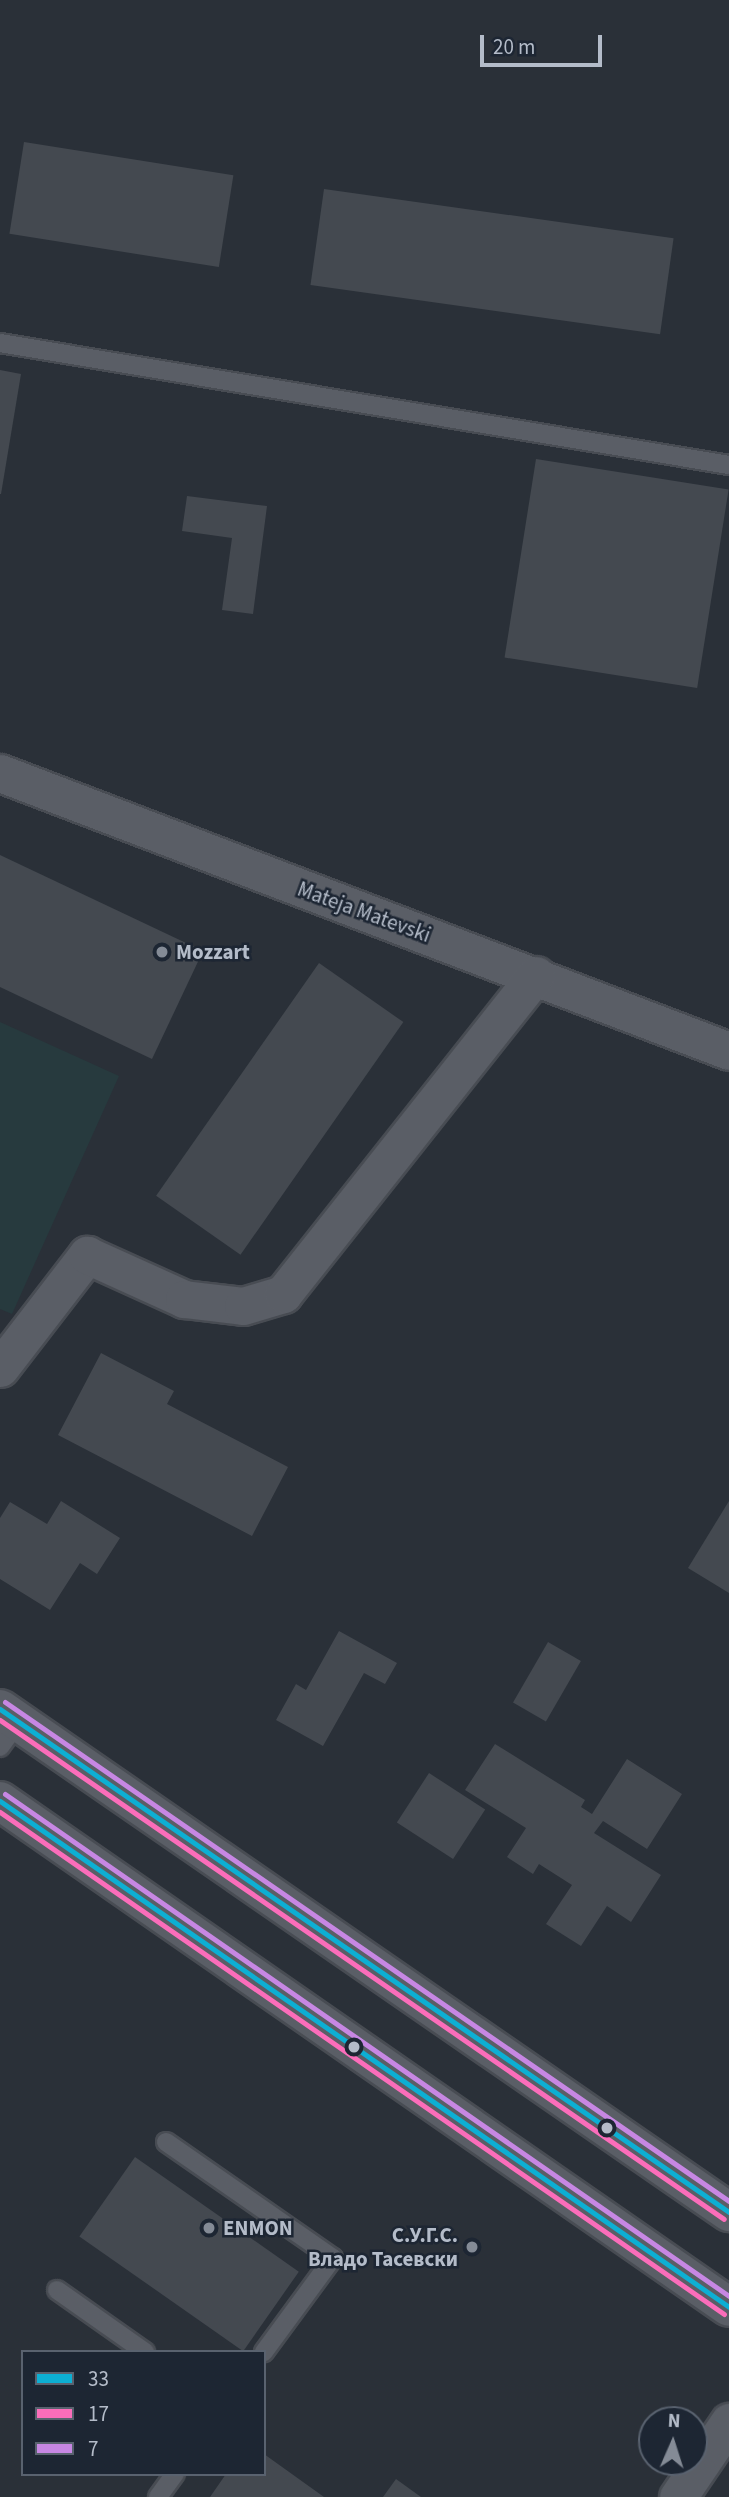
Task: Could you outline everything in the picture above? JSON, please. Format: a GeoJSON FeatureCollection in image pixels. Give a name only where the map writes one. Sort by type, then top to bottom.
{"type":"FeatureCollection","features":[{"type":"Feature","properties":{"kind":"street","name":"Mateja Matevski"},"geometry":{"type":"LineString","coordinates":[[0,773],[536,975],[729,1051]]}},
{"type":"Feature","properties":{"kind":"street"},"geometry":{"type":"LineString","coordinates":[[0,1368],[87,1255],[184,1299],[243,1306],[283,1294],[536,975]]}},
{"type":"Feature","properties":{"kind":"street"},"geometry":{"type":"LineString","coordinates":[[6,1726],[729,2212]]}},
{"type":"Feature","properties":{"kind":"street"},"geometry":{"type":"LineString","coordinates":[[0,1801],[729,2306]]}},
{"type":"Feature","properties":{"kind":"street"},"geometry":{"type":"LineString","coordinates":[[678,2497],[729,2422]]}},
{"type":"Feature","properties":{"kind":"lane"},"geometry":{"type":"LineString","coordinates":[[0,343],[729,465]]}},
{"type":"Feature","properties":{"kind":"lane"},"geometry":{"type":"LineString","coordinates":[[166,2142],[333,2258],[265,2350]]}},
{"type":"Feature","properties":{"kind":"lane"},"geometry":{"type":"LineString","coordinates":[[57,2290],[142,2350]]}},
{"type":"Feature","properties":{"kind":"lane"},"geometry":{"type":"LineString","coordinates":[[158,2497],[174,2476]]}},
{"type":"Feature","properties":{"kind":"green space"},"geometry":{"type":"Polygon","coordinates":[[[0,1022],[119,1076],[12,1314],[0,1309],[0,1022]]]}},
{"type":"Feature","properties":{"kind":"building"},"geometry":{"type":"Polygon","coordinates":[[[24,142],[233,175],[219,267],[9,234],[24,142]]]}},
{"type":"Feature","properties":{"kind":"building"},"geometry":{"type":"Polygon","coordinates":[[[324,189],[674,238],[660,334],[311,285],[324,189]]]}},
{"type":"Feature","properties":{"kind":"building"},"geometry":{"type":"Polygon","coordinates":[[[0,370],[21,374],[1,494],[0,494],[0,370]]]}},
{"type":"Feature","properties":{"kind":"building"},"geometry":{"type":"Polygon","coordinates":[[[536,459],[729,490],[697,688],[505,658],[536,459]]]}},
{"type":"Feature","properties":{"kind":"building"},"geometry":{"type":"Polygon","coordinates":[[[187,496],[267,506],[253,614],[222,610],[232,538],[182,531],[187,496]]]}},
{"type":"Feature","properties":{"kind":"building"},"geometry":{"type":"Polygon","coordinates":[[[0,855],[203,951],[152,1059],[0,987],[0,855]]]}},
{"type":"Feature","properties":{"kind":"building"},"geometry":{"type":"Polygon","coordinates":[[[319,963],[403,1022],[240,1255],[156,1196],[319,963]]]}},
{"type":"Feature","properties":{"kind":"building"},"geometry":{"type":"Polygon","coordinates":[[[101,1353],[174,1391],[167,1404],[288,1467],[252,1536],[58,1435],[101,1353]]]}},
{"type":"Feature","properties":{"kind":"building"},"geometry":{"type":"Polygon","coordinates":[[[61,1501],[120,1538],[97,1574],[80,1563],[50,1610],[0,1579],[0,1518],[10,1502],[47,1524],[61,1501]]]}},
{"type":"Feature","properties":{"kind":"building"},"geometry":{"type":"Polygon","coordinates":[[[729,1501],[729,1593],[688,1568],[729,1501]]]}},
{"type":"Feature","properties":{"kind":"building"},"geometry":{"type":"Polygon","coordinates":[[[339,1631],[397,1663],[385,1684],[364,1673],[323,1746],[276,1720],[296,1684],[306,1690],[339,1631]]]}},
{"type":"Feature","properties":{"kind":"building"},"geometry":{"type":"Polygon","coordinates":[[[548,1642],[581,1661],[546,1722],[513,1703],[548,1642]]]}},
{"type":"Feature","properties":{"kind":"building"},"geometry":{"type":"Polygon","coordinates":[[[495,1744],[585,1800],[581,1807],[592,1814],[627,1759],[682,1794],[647,1849],[603,1821],[594,1833],[661,1875],[631,1922],[607,1906],[581,1946],[546,1924],[572,1885],[539,1864],[533,1874],[507,1857],[526,1828],[465,1790],[495,1744]]]}},
{"type":"Feature","properties":{"kind":"building"},"geometry":{"type":"Polygon","coordinates":[[[429,1773],[485,1809],[453,1859],[397,1822],[429,1773]]]}},
{"type":"Feature","properties":{"kind":"building"},"geometry":{"type":"Polygon","coordinates":[[[135,2157],[299,2272],[242,2350],[79,2236],[135,2157]]]}},
{"type":"Feature","properties":{"kind":"building"},"geometry":{"type":"Polygon","coordinates":[[[266,2455],[324,2497],[210,2497],[225,2476],[266,2476],[266,2455]]]}},
{"type":"Feature","properties":{"kind":"building"},"geometry":{"type":"Polygon","coordinates":[[[396,2479],[421,2497],[383,2497],[396,2479]]]}},
{"type":"Feature","properties":{"kind":"transit line","name":"7"},"geometry":{"type":"LineString","coordinates":[[5,1702],[729,2201]]}},
{"type":"Feature","properties":{"kind":"transit line","name":"33"},"geometry":{"type":"LineString","coordinates":[[0,1709],[729,2212]]}},
{"type":"Feature","properties":{"kind":"transit line","name":"17"},"geometry":{"type":"LineString","coordinates":[[0,1720],[724,2219]]}},
{"type":"Feature","properties":{"kind":"transit line","name":"7"},"geometry":{"type":"LineString","coordinates":[[5,1794],[729,2296]]}},
{"type":"Feature","properties":{"kind":"transit line","name":"33"},"geometry":{"type":"LineString","coordinates":[[0,1801],[729,2307]]}},
{"type":"Feature","properties":{"kind":"transit line","name":"17"},"geometry":{"type":"LineString","coordinates":[[0,1812],[724,2314]]}},
{"type":"Feature","properties":{"kind":"place","name":"Mozzart"},"geometry":{"type":"Point","coordinates":[162,952]}},
{"type":"Feature","properties":{"kind":"place","name":"ENMON"},"geometry":{"type":"Point","coordinates":[209,2228]}},
{"type":"Feature","properties":{"kind":"place","name":"С.У.Г.С. Владо Тасевски"},"geometry":{"type":"Point","coordinates":[472,2247]}}]}
